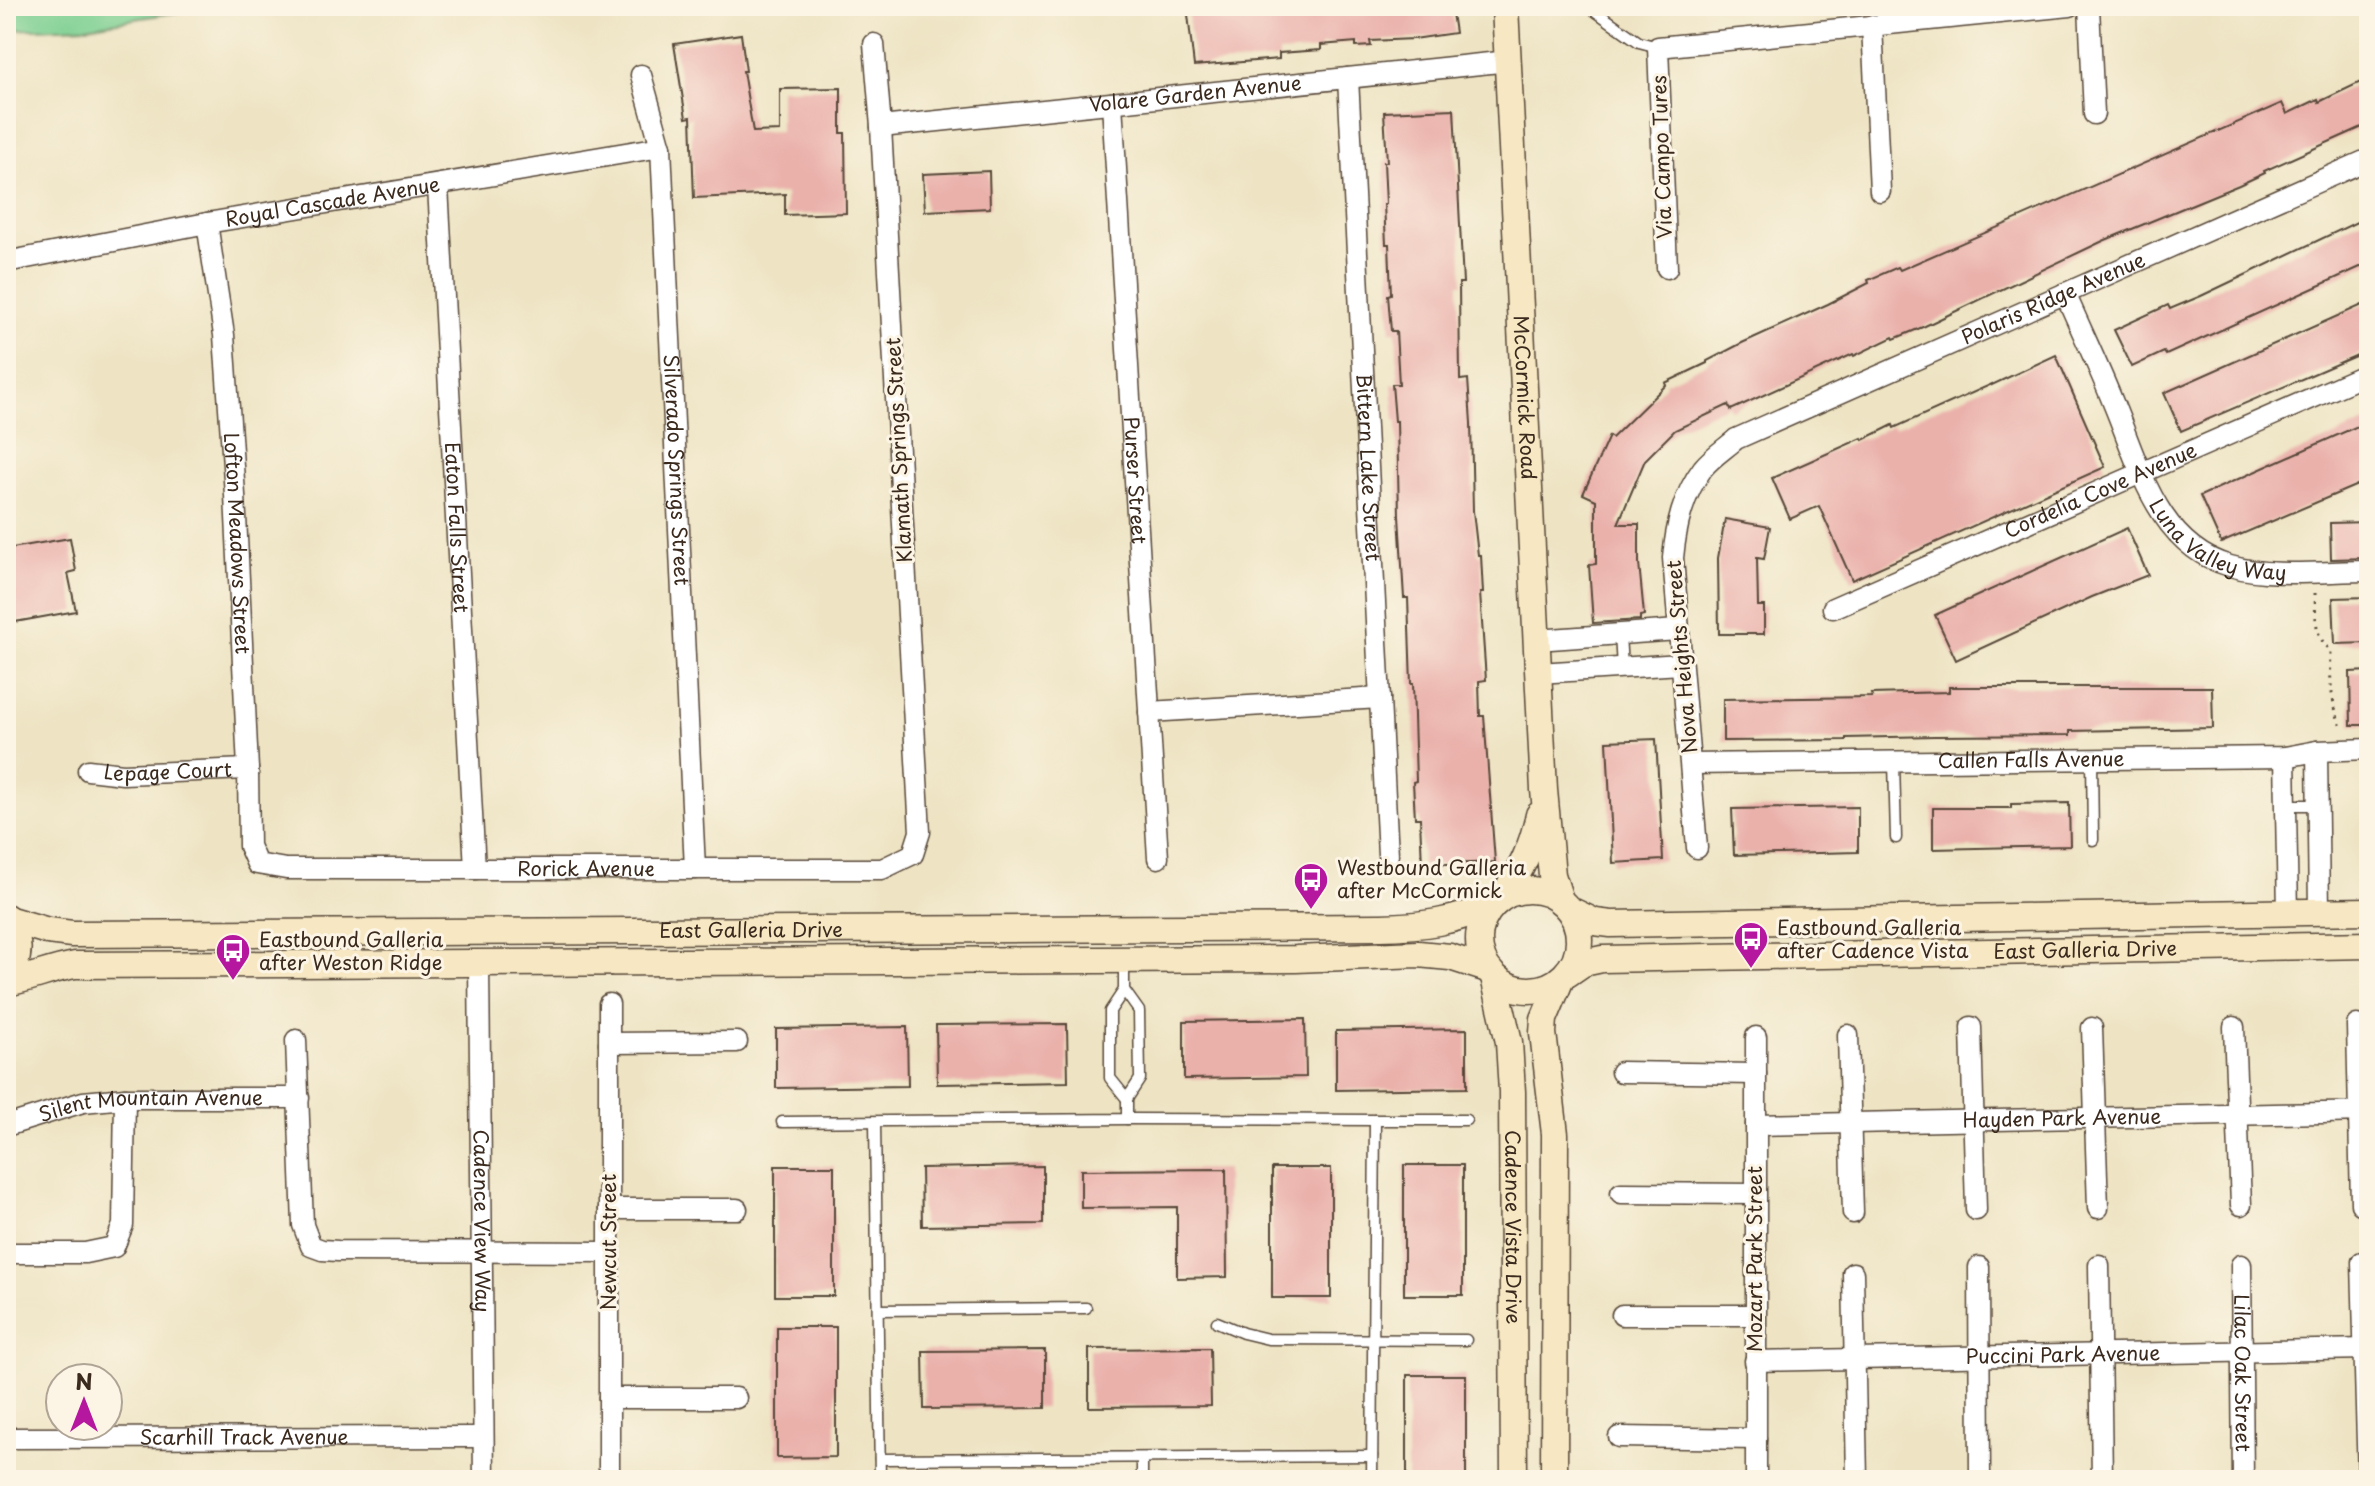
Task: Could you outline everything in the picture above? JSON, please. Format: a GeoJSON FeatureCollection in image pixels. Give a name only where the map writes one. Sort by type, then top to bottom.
{"type":"FeatureCollection","features":[{"type":"Feature","properties":{"kind":"main road","name":"McCormick Road"},"geometry":{"type":"LineString","coordinates":[[1505,6],[1544,790],[1552,875],[1565,905]]}},
{"type":"Feature","properties":{"kind":"main road","name":"McCormick Road"},"geometry":{"type":"LineString","coordinates":[[1497,901],[1522,868],[1544,790]]}},
{"type":"Feature","properties":{"kind":"main road"},"geometry":{"type":"LineString","coordinates":[[1530,890],[1547,893],[1565,905],[1579,931],[1580,945],[1576,959],[1563,978],[1543,989],[1522,990],[1503,983],[1491,973],[1479,950],[1479,930],[1487,912],[1497,901],[1510,893],[1530,890]]}},
{"type":"Feature","properties":{"kind":"main road","name":"East Galleria Drive"},"geometry":{"type":"LineString","coordinates":[[7,918],[48,931],[72,934],[1403,927],[1445,922],[1497,901]]}},
{"type":"Feature","properties":{"kind":"main road","name":"East Galleria Drive"},"geometry":{"type":"LineString","coordinates":[[1565,905],[1595,922],[1611,924],[2369,911]]}},
{"type":"Feature","properties":{"kind":"main road"},"geometry":{"type":"LineString","coordinates":[[6,981],[16,961],[18,946],[15,931],[7,918]]}},
{"type":"Feature","properties":{"kind":"main road","name":"East Galleria Drive"},"geometry":{"type":"LineString","coordinates":[[1563,978],[1583,963],[1602,959],[2369,945]]}},
{"type":"Feature","properties":{"kind":"main road","name":"East Galleria Drive"},"geometry":{"type":"LineString","coordinates":[[6,981],[26,980],[75,965],[1296,959],[1418,954],[1450,957],[1491,973]]}},
{"type":"Feature","properties":{"kind":"main road","name":"Cadence Vista Drive"},"geometry":{"type":"LineString","coordinates":[[1491,973],[1509,1042],[1512,1092],[1514,1480]]}},
{"type":"Feature","properties":{"kind":"main road","name":"Cadence Vista Drive"},"geometry":{"type":"LineString","coordinates":[[1554,1480],[1555,1134],[1543,1033],[1544,1019],[1563,978]]}},
{"type":"Feature","properties":{"kind":"street"},"geometry":{"type":"LineString","coordinates":[[1658,47],[2070,6]]}},
{"type":"Feature","properties":{"kind":"street"},"geometry":{"type":"LineString","coordinates":[[2089,6],[2094,114]]}},
{"type":"Feature","properties":{"kind":"street"},"geometry":{"type":"LineString","coordinates":[[1872,25],[1880,191]]}},
{"type":"Feature","properties":{"kind":"street","name":"Klamath Springs Street"},"geometry":{"type":"LineString","coordinates":[[874,44],[920,832],[913,854]]}},
{"type":"Feature","properties":{"kind":"street","name":"Via Campo Tures"},"geometry":{"type":"LineString","coordinates":[[1658,47],[1667,268]]}},
{"type":"Feature","properties":{"kind":"street","name":"Volare Garden Avenue"},"geometry":{"type":"LineString","coordinates":[[881,127],[1509,61]]}},
{"type":"Feature","properties":{"kind":"street","name":"Silverado Springs Street"},"geometry":{"type":"LineString","coordinates":[[641,75],[661,147],[695,869]]}},
{"type":"Feature","properties":{"kind":"street","name":"Bittern Lake Street"},"geometry":{"type":"LineString","coordinates":[[1348,78],[1388,855]]}},
{"type":"Feature","properties":{"kind":"street","name":"Purser Street"},"geometry":{"type":"LineString","coordinates":[[1112,103],[1158,858]]}},
{"type":"Feature","properties":{"kind":"street","name":"Royal Cascade Avenue"},"geometry":{"type":"LineString","coordinates":[[6,262],[207,223],[661,147]]}},
{"type":"Feature","properties":{"kind":"street","name":"Polaris Ridge Avenue"},"geometry":{"type":"LineString","coordinates":[[1736,439],[2369,159]]}},
{"type":"Feature","properties":{"kind":"street","name":"Eaton Falls Street"},"geometry":{"type":"LineString","coordinates":[[438,186],[475,869]]}},
{"type":"Feature","properties":{"kind":"street","name":"Lofton Meadows Street"},"geometry":{"type":"LineString","coordinates":[[207,223],[224,335],[235,495],[249,846],[257,864]]}},
{"type":"Feature","properties":{"kind":"street","name":"Luna Valley Way"},"geometry":{"type":"LineString","coordinates":[[2065,293],[2114,404],[2140,473],[2158,510],[2180,537],[2198,552],[2228,566],[2258,572],[2369,571]]}},
{"type":"Feature","properties":{"kind":"street","name":"Cordelia Cove Avenue"},"geometry":{"type":"LineString","coordinates":[[1833,608],[2369,373]]}},
{"type":"Feature","properties":{"kind":"street","name":"Nova Heights Street"},"geometry":{"type":"LineString","coordinates":[[1697,848],[1673,558],[1676,529],[1686,497],[1704,467],[1736,439]]}},
{"type":"Feature","properties":{"kind":"street"},"geometry":{"type":"LineString","coordinates":[[1536,640],[1678,630]]}},
{"type":"Feature","properties":{"kind":"street"},"geometry":{"type":"LineString","coordinates":[[1538,673],[1681,664]]}},
{"type":"Feature","properties":{"kind":"street"},"geometry":{"type":"LineString","coordinates":[[1149,712],[1380,698]]}},
{"type":"Feature","properties":{"kind":"street","name":"Callen Falls Avenue"},"geometry":{"type":"LineString","coordinates":[[1691,764],[2285,757],[2317,751],[2369,749]]}},
{"type":"Feature","properties":{"kind":"street"},"geometry":{"type":"LineString","coordinates":[[2317,751],[2319,912]]}},
{"type":"Feature","properties":{"kind":"street"},"geometry":{"type":"LineString","coordinates":[[2285,757],[2288,913]]}},
{"type":"Feature","properties":{"kind":"street","name":"Lepage Court"},"geometry":{"type":"LineString","coordinates":[[88,770],[123,774],[248,769]]}},
{"type":"Feature","properties":{"kind":"street","name":"Rorick Avenue"},"geometry":{"type":"LineString","coordinates":[[257,864],[286,869],[882,869],[913,854]]}},
{"type":"Feature","properties":{"kind":"street","name":"Cadence View Way"},"geometry":{"type":"LineString","coordinates":[[479,963],[484,1480]]}},
{"type":"Feature","properties":{"kind":"street","name":"Newcut Street"},"geometry":{"type":"LineString","coordinates":[[609,1004],[609,1480]]}},
{"type":"Feature","properties":{"kind":"street"},"geometry":{"type":"LineString","coordinates":[[2357,1025],[2364,1112],[2361,1204]]}},
{"type":"Feature","properties":{"kind":"street"},"geometry":{"type":"LineString","coordinates":[[1971,1027],[1976,1210]]}},
{"type":"Feature","properties":{"kind":"street"},"geometry":{"type":"LineString","coordinates":[[2234,1027],[2241,1205]]}},
{"type":"Feature","properties":{"kind":"street"},"geometry":{"type":"LineString","coordinates":[[2092,1028],[2098,1208]]}},
{"type":"Feature","properties":{"kind":"street"},"geometry":{"type":"LineString","coordinates":[[1848,1035],[1853,1213]]}},
{"type":"Feature","properties":{"kind":"street","name":"Mozart Park Street"},"geometry":{"type":"LineString","coordinates":[[1756,1037],[1756,1480]]}},
{"type":"Feature","properties":{"kind":"street"},"geometry":{"type":"LineString","coordinates":[[296,1040],[303,1225],[311,1246],[338,1251],[609,1252]]}},
{"type":"Feature","properties":{"kind":"street"},"geometry":{"type":"LineString","coordinates":[[609,1043],[737,1042]]}},
{"type":"Feature","properties":{"kind":"street"},"geometry":{"type":"LineString","coordinates":[[1621,1072],[1756,1074]]}},
{"type":"Feature","properties":{"kind":"street"},"geometry":{"type":"LineString","coordinates":[[6,1253],[85,1253],[114,1247],[123,1225],[125,1098]]}},
{"type":"Feature","properties":{"kind":"street","name":"Silent Mountain Avenue"},"geometry":{"type":"LineString","coordinates":[[6,1126],[83,1102],[125,1098],[299,1098]]}},
{"type":"Feature","properties":{"kind":"street","name":"Hayden Park Avenue"},"geometry":{"type":"LineString","coordinates":[[1756,1125],[2364,1112]]}},
{"type":"Feature","properties":{"kind":"street"},"geometry":{"type":"LineString","coordinates":[[1621,1193],[1755,1194]]}},
{"type":"Feature","properties":{"kind":"street"},"geometry":{"type":"LineString","coordinates":[[609,1209],[737,1209]]}},
{"type":"Feature","properties":{"kind":"street"},"geometry":{"type":"LineString","coordinates":[[2362,1262],[2367,1349],[2368,1480]]}},
{"type":"Feature","properties":{"kind":"street"},"geometry":{"type":"LineString","coordinates":[[2099,1265],[2102,1480]]}},
{"type":"Feature","properties":{"kind":"street","name":"Lilac Oak Street"},"geometry":{"type":"LineString","coordinates":[[2241,1265],[2243,1480]]}},
{"type":"Feature","properties":{"kind":"street"},"geometry":{"type":"LineString","coordinates":[[1979,1267],[1980,1480]]}},
{"type":"Feature","properties":{"kind":"street"},"geometry":{"type":"LineString","coordinates":[[1853,1273],[1857,1480]]}},
{"type":"Feature","properties":{"kind":"street"},"geometry":{"type":"LineString","coordinates":[[1622,1315],[1755,1315]]}},
{"type":"Feature","properties":{"kind":"street","name":"Puccini Park Avenue"},"geometry":{"type":"LineString","coordinates":[[1755,1361],[2367,1349]]}},
{"type":"Feature","properties":{"kind":"street"},"geometry":{"type":"LineString","coordinates":[[609,1398],[736,1398]]}},
{"type":"Feature","properties":{"kind":"street","name":"Scarhill Track Avenue"},"geometry":{"type":"LineString","coordinates":[[6,1438],[483,1437]]}},
{"type":"Feature","properties":{"kind":"street"},"geometry":{"type":"LineString","coordinates":[[1619,1437],[1756,1439]]}},
{"type":"Feature","properties":{"kind":"lane"},"geometry":{"type":"LineString","coordinates":[[1588,6],[1639,42],[1658,47]]}},
{"type":"Feature","properties":{"kind":"lane"},"geometry":{"type":"LineString","coordinates":[[1620,634],[1622,668]]}},
{"type":"Feature","properties":{"kind":"lane"},"geometry":{"type":"LineString","coordinates":[[2092,759],[2093,840]]}},
{"type":"Feature","properties":{"kind":"lane"},"geometry":{"type":"LineString","coordinates":[[1894,762],[1896,838]]}},
{"type":"Feature","properties":{"kind":"lane"},"geometry":{"type":"LineString","coordinates":[[2286,805],[2318,805]]}},
{"type":"Feature","properties":{"kind":"lane"},"geometry":{"type":"LineString","coordinates":[[1124,960],[1124,990],[1110,1011],[1110,1078],[1127,1099]]}},
{"type":"Feature","properties":{"kind":"lane"},"geometry":{"type":"LineString","coordinates":[[1124,990],[1139,1011],[1140,1079],[1127,1099],[1127,1119]]}},
{"type":"Feature","properties":{"kind":"lane"},"geometry":{"type":"LineString","coordinates":[[1372,1480],[1375,1120]]}},
{"type":"Feature","properties":{"kind":"lane"},"geometry":{"type":"LineString","coordinates":[[782,1122],[1466,1120]]}},
{"type":"Feature","properties":{"kind":"lane"},"geometry":{"type":"LineString","coordinates":[[875,1122],[880,1480]]}},
{"type":"Feature","properties":{"kind":"lane"},"geometry":{"type":"LineString","coordinates":[[879,1310],[1086,1308]]}},
{"type":"Feature","properties":{"kind":"lane"},"geometry":{"type":"LineString","coordinates":[[1217,1322],[1268,1339],[1466,1340]]}},
{"type":"Feature","properties":{"kind":"lane"},"geometry":{"type":"LineString","coordinates":[[880,1459],[1372,1456]]}},
{"type":"Feature","properties":{"kind":"lane"},"geometry":{"type":"LineString","coordinates":[[1142,1458],[1142,1480]]}},
{"type":"Feature","properties":{"kind":"path"},"geometry":{"type":"LineString","coordinates":[[2314,571],[2318,635],[2331,650],[2330,691],[2342,729],[2343,749]]}},
{"type":"Feature","properties":{"kind":"green space"},"geometry":{"type":"Polygon","coordinates":[[[6,6],[216,6],[86,27],[6,30],[6,6]]]}},
{"type":"Feature","properties":{"kind":"building"},"geometry":{"type":"Polygon","coordinates":[[[1187,6],[1451,6],[1455,33],[1370,41],[1371,46],[1356,47],[1356,42],[1321,45],[1321,50],[1279,53],[1279,59],[1194,66],[1187,6]]]}},
{"type":"Feature","properties":{"kind":"building"},"geometry":{"type":"Polygon","coordinates":[[[741,34],[746,71],[743,71],[753,132],[780,131],[780,89],[841,88],[846,213],[785,215],[785,194],[694,198],[691,117],[686,118],[674,44],[741,34]]]}},
{"type":"Feature","properties":{"kind":"building"},"geometry":{"type":"Polygon","coordinates":[[[2369,78],[2369,124],[2239,185],[2103,241],[1925,326],[1853,354],[1731,410],[1728,405],[1675,430],[1645,460],[1618,524],[1639,524],[1644,615],[1640,616],[1640,620],[1593,623],[1589,565],[1596,564],[1596,500],[1583,494],[1609,436],[1612,438],[1665,383],[1898,267],[1900,270],[2282,103],[2287,114],[2369,78]]]}},
{"type":"Feature","properties":{"kind":"building"},"geometry":{"type":"Polygon","coordinates":[[[1454,109],[1463,283],[1459,283],[1460,380],[1468,379],[1473,511],[1478,555],[1481,555],[1483,593],[1480,593],[1486,680],[1479,681],[1480,716],[1484,716],[1495,862],[1422,865],[1420,818],[1415,818],[1413,684],[1408,598],[1404,598],[1397,421],[1392,384],[1399,384],[1396,331],[1391,331],[1388,295],[1391,294],[1384,204],[1384,162],[1387,162],[1384,112],[1454,109]]]}},
{"type":"Feature","properties":{"kind":"building"},"geometry":{"type":"Polygon","coordinates":[[[989,171],[990,208],[925,211],[923,174],[989,171]]]}},
{"type":"Feature","properties":{"kind":"building"},"geometry":{"type":"Polygon","coordinates":[[[2363,219],[2369,232],[2369,263],[2166,355],[2164,352],[2132,367],[2114,330],[2168,305],[2170,309],[2201,296],[2363,219]]]}},
{"type":"Feature","properties":{"kind":"building"},"geometry":{"type":"Polygon","coordinates":[[[2369,302],[2369,350],[2181,431],[2164,393],[2369,302]]]}},
{"type":"Feature","properties":{"kind":"building"},"geometry":{"type":"Polygon","coordinates":[[[2056,355],[2105,467],[1852,580],[1819,506],[1790,519],[1772,478],[1893,425],[1894,428],[2056,355]]]}},
{"type":"Feature","properties":{"kind":"building"},"geometry":{"type":"Polygon","coordinates":[[[2369,421],[2369,480],[2221,543],[2200,496],[2369,421]]]}},
{"type":"Feature","properties":{"kind":"building"},"geometry":{"type":"Polygon","coordinates":[[[1725,519],[1770,527],[1764,559],[1757,558],[1758,606],[1764,606],[1764,634],[1719,634],[1718,558],[1725,519]]]}},
{"type":"Feature","properties":{"kind":"building"},"geometry":{"type":"Polygon","coordinates":[[[2369,522],[2369,558],[2331,559],[2330,523],[2369,522]]]}},
{"type":"Feature","properties":{"kind":"building"},"geometry":{"type":"Polygon","coordinates":[[[2127,528],[2148,575],[2092,597],[1956,660],[1935,615],[2127,528]]]}},
{"type":"Feature","properties":{"kind":"building"},"geometry":{"type":"Polygon","coordinates":[[[70,538],[76,571],[68,573],[76,611],[15,622],[6,549],[70,538]]]}},
{"type":"Feature","properties":{"kind":"building"},"geometry":{"type":"Polygon","coordinates":[[[2369,597],[2369,643],[2335,644],[2333,598],[2369,597]]]}},
{"type":"Feature","properties":{"kind":"building"},"geometry":{"type":"Polygon","coordinates":[[[2369,671],[2369,725],[2351,725],[2350,672],[2369,671]]]}},
{"type":"Feature","properties":{"kind":"building"},"geometry":{"type":"Polygon","coordinates":[[[1949,687],[2212,687],[2213,728],[2070,731],[2070,735],[1723,741],[1723,699],[1872,697],[1871,694],[1949,692],[1949,687]]]}},
{"type":"Feature","properties":{"kind":"building"},"geometry":{"type":"Polygon","coordinates":[[[1656,739],[1663,860],[1613,863],[1607,741],[1656,739]]]}},
{"type":"Feature","properties":{"kind":"building"},"geometry":{"type":"Polygon","coordinates":[[[2069,803],[2070,846],[1933,849],[1933,808],[2011,808],[2011,804],[2069,803]]]}},
{"type":"Feature","properties":{"kind":"building"},"geometry":{"type":"Polygon","coordinates":[[[1858,807],[1858,852],[1734,855],[1732,809],[1858,807]]]}},
{"type":"Feature","properties":{"kind":"building"},"geometry":{"type":"Polygon","coordinates":[[[1305,1019],[1306,1077],[1184,1079],[1184,1021],[1305,1019]]]}},
{"type":"Feature","properties":{"kind":"building"},"geometry":{"type":"Polygon","coordinates":[[[1067,1024],[1068,1082],[937,1084],[936,1025],[1067,1024]]]}},
{"type":"Feature","properties":{"kind":"building"},"geometry":{"type":"Polygon","coordinates":[[[907,1027],[908,1086],[776,1088],[776,1029],[907,1027]]]}},
{"type":"Feature","properties":{"kind":"building"},"geometry":{"type":"Polygon","coordinates":[[[1467,1029],[1467,1088],[1336,1090],[1336,1031],[1467,1029]]]}},
{"type":"Feature","properties":{"kind":"building"},"geometry":{"type":"Polygon","coordinates":[[[1404,1165],[1463,1165],[1463,1295],[1404,1295],[1404,1165]]]}},
{"type":"Feature","properties":{"kind":"building"},"geometry":{"type":"Polygon","coordinates":[[[775,1166],[834,1166],[834,1296],[775,1296],[775,1166]]]}},
{"type":"Feature","properties":{"kind":"building"},"geometry":{"type":"Polygon","coordinates":[[[1043,1166],[1043,1224],[922,1226],[921,1168],[1043,1166]]]}},
{"type":"Feature","properties":{"kind":"building"},"geometry":{"type":"Polygon","coordinates":[[[1272,1168],[1331,1168],[1331,1298],[1272,1298],[1272,1168]]]}},
{"type":"Feature","properties":{"kind":"building"},"geometry":{"type":"Polygon","coordinates":[[[1226,1169],[1227,1277],[1177,1278],[1177,1207],[1081,1208],[1081,1170],[1226,1169]]]}},
{"type":"Feature","properties":{"kind":"building"},"geometry":{"type":"Polygon","coordinates":[[[777,1327],[836,1327],[836,1457],[777,1458],[777,1327]]]}},
{"type":"Feature","properties":{"kind":"building"},"geometry":{"type":"Polygon","coordinates":[[[1210,1348],[1211,1406],[1089,1407],[1089,1349],[1210,1348]]]}},
{"type":"Feature","properties":{"kind":"building"},"geometry":{"type":"Polygon","coordinates":[[[1045,1350],[1045,1408],[924,1409],[923,1351],[1045,1350]]]}},
{"type":"Feature","properties":{"kind":"building"},"geometry":{"type":"Polygon","coordinates":[[[1407,1375],[1466,1375],[1466,1480],[1407,1480],[1407,1375]]]}},
{"type":"Feature","properties":{"kind":"place","name":"Westbound Galleria after McCormick"},"geometry":{"type":"Point","coordinates":[1311,911]}},
{"type":"Feature","properties":{"kind":"place","name":"Eastbound Galleria after Cadence Vista"},"geometry":{"type":"Point","coordinates":[1751,970]}},
{"type":"Feature","properties":{"kind":"place","name":"Eastbound Galleria after Weston Ridge"},"geometry":{"type":"Point","coordinates":[233,982]}}]}
